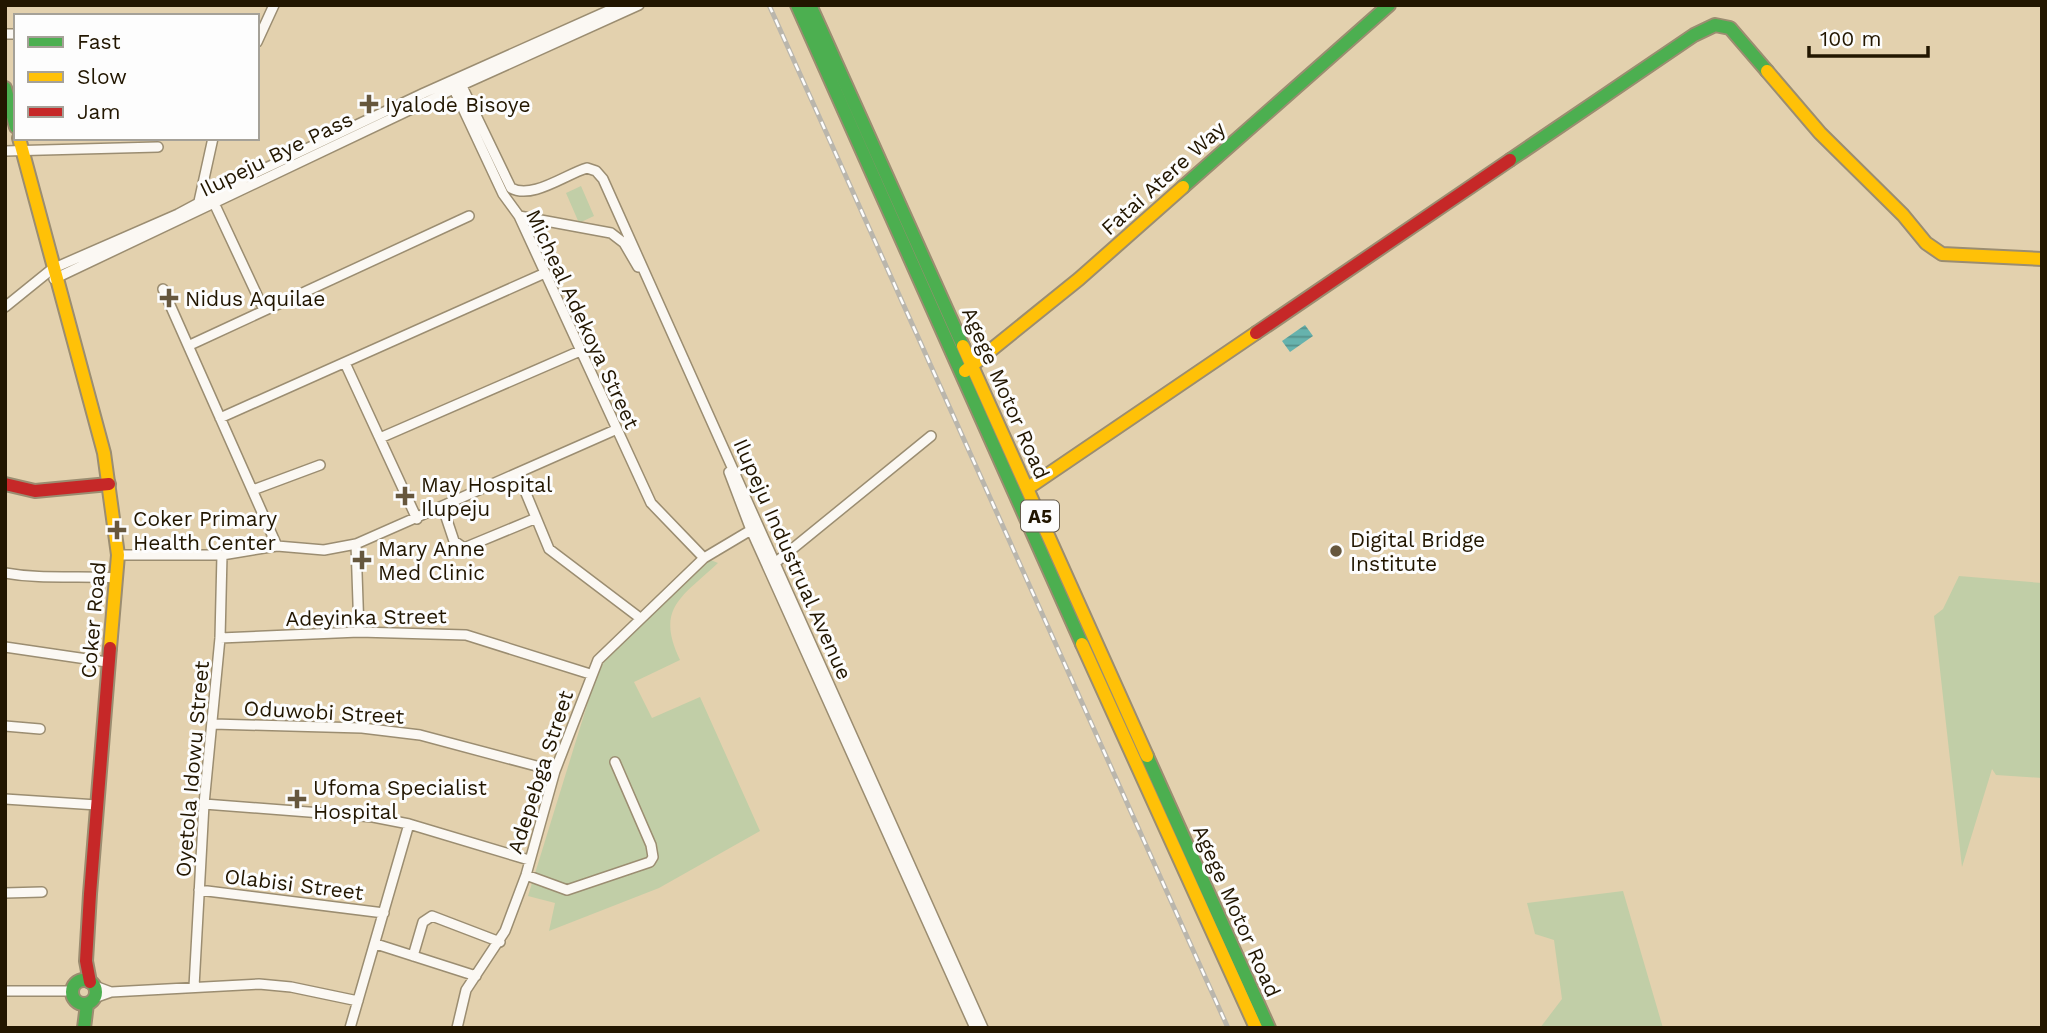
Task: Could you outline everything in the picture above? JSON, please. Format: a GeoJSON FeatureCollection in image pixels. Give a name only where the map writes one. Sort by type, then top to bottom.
{"type":"FeatureCollection","features":[{"type":"Feature","properties":{"kind":"main road","name":"Agege Motor Road"},"geometry":{"type":"LineString","coordinates":[[797,5],[959,374],[1256,1028]]}},
{"type":"Feature","properties":{"kind":"main road","name":"Agege Motor Road"},"geometry":{"type":"LineString","coordinates":[[810,5],[1269,1028]]}},
{"type":"Feature","properties":{"kind":"main road","name":"Fatai Atere Way"},"geometry":{"type":"LineString","coordinates":[[959,374],[973,368],[1079,279],[1389,5]]}},
{"type":"Feature","properties":{"kind":"main road"},"geometry":{"type":"LineString","coordinates":[[1028,488],[1693,35],[1715,25],[1731,28],[1821,133],[1903,215],[1926,243],[1942,254],[2042,259]]}},
{"type":"Feature","properties":{"kind":"main road"},"geometry":{"type":"LineString","coordinates":[[5,88],[14,120]]}},
{"type":"Feature","properties":{"kind":"main road","name":"Coker Road"},"geometry":{"type":"LineString","coordinates":[[20,144],[49,276],[104,453],[118,555],[107,662],[86,961],[84,1026]]}},
{"type":"Feature","properties":{"kind":"main road"},"geometry":{"type":"LineString","coordinates":[[5,484],[35,491],[109,484]]}},
{"type":"Feature","properties":{"kind":"street"},"geometry":{"type":"LineString","coordinates":[[261,26],[274,5]]}},
{"type":"Feature","properties":{"kind":"street","name":"Ilupeju Bye Pass"},"geometry":{"type":"LineString","coordinates":[[5,307],[49,276],[621,5]]}},
{"type":"Feature","properties":{"kind":"street","name":"Ilupeju Bye Pass"},"geometry":{"type":"LineString","coordinates":[[198,207],[214,203],[456,83],[639,5]]}},
{"type":"Feature","properties":{"kind":"street","name":"Micheal Adekoya Street"},"geometry":{"type":"LineString","coordinates":[[456,83],[511,188],[521,192],[531,191]]}},
{"type":"Feature","properties":{"kind":"street","name":"Micheal Adekoya Street"},"geometry":{"type":"LineString","coordinates":[[456,83],[503,194],[519,216],[615,430],[652,503],[704,558]]}},
{"type":"Feature","properties":{"kind":"street"},"geometry":{"type":"LineString","coordinates":[[198,207],[213,140]]}},
{"type":"Feature","properties":{"kind":"street"},"geometry":{"type":"LineString","coordinates":[[5,151],[20,144],[158,147]]}},
{"type":"Feature","properties":{"kind":"street","name":"Ilupeju Industrual Avenue"},"geometry":{"type":"LineString","coordinates":[[531,191],[587,168],[596,171],[603,179],[983,1028]]}},
{"type":"Feature","properties":{"kind":"street"},"geometry":{"type":"LineString","coordinates":[[214,203],[264,310]]}},
{"type":"Feature","properties":{"kind":"street"},"geometry":{"type":"LineString","coordinates":[[190,345],[469,216]]}},
{"type":"Feature","properties":{"kind":"street","name":"Ilupeju Industrual Avenue"},"geometry":{"type":"LineString","coordinates":[[519,216],[611,233],[624,243],[644,278],[688,375],[751,530],[975,1028]]}},
{"type":"Feature","properties":{"kind":"street"},"geometry":{"type":"LineString","coordinates":[[220,418],[545,273]]}},
{"type":"Feature","properties":{"kind":"street"},"geometry":{"type":"LineString","coordinates":[[163,289],[277,546]]}},
{"type":"Feature","properties":{"kind":"street"},"geometry":{"type":"LineString","coordinates":[[380,438],[580,351]]}},
{"type":"Feature","properties":{"kind":"street"},"geometry":{"type":"LineString","coordinates":[[345,363],[417,519]]}},
{"type":"Feature","properties":{"kind":"street"},"geometry":{"type":"LineString","coordinates":[[118,555],[222,555],[277,546],[324,550],[356,544],[615,430]]}},
{"type":"Feature","properties":{"kind":"street"},"geometry":{"type":"LineString","coordinates":[[775,562],[931,436]]}},
{"type":"Feature","properties":{"kind":"street"},"geometry":{"type":"LineString","coordinates":[[253,490],[320,466]]}},
{"type":"Feature","properties":{"kind":"street"},"geometry":{"type":"LineString","coordinates":[[517,474],[549,549],[558,559],[640,618]]}},
{"type":"Feature","properties":{"kind":"street"},"geometry":{"type":"LineString","coordinates":[[443,508],[454,541],[464,548],[534,519]]}},
{"type":"Feature","properties":{"kind":"street","name":"Adepebga Street"},"geometry":{"type":"LineString","coordinates":[[457,1028],[466,990],[500,942],[526,875],[555,771],[590,674],[603,653],[704,558],[751,530]]}},
{"type":"Feature","properties":{"kind":"street"},"geometry":{"type":"LineString","coordinates":[[356,544],[359,632]]}},
{"type":"Feature","properties":{"kind":"street","name":"Oyetola Idowu Street"},"geometry":{"type":"LineString","coordinates":[[194,987],[204,804],[220,638],[222,555]]}},
{"type":"Feature","properties":{"kind":"street"},"geometry":{"type":"LineString","coordinates":[[5,573],[52,580],[77,575],[116,578]]}},
{"type":"Feature","properties":{"kind":"street","name":"Adeyinka Street"},"geometry":{"type":"LineString","coordinates":[[220,638],[359,632],[466,635],[590,674]]}},
{"type":"Feature","properties":{"kind":"street"},"geometry":{"type":"LineString","coordinates":[[5,647],[107,662]]}},
{"type":"Feature","properties":{"kind":"street","name":"Oduwobi Street"},"geometry":{"type":"LineString","coordinates":[[213,724],[362,728],[420,735],[555,771]]}},
{"type":"Feature","properties":{"kind":"street"},"geometry":{"type":"LineString","coordinates":[[5,726],[40,729]]}},
{"type":"Feature","properties":{"kind":"street"},"geometry":{"type":"LineString","coordinates":[[526,875],[567,890],[650,862],[653,857],[651,845],[615,762]]}},
{"type":"Feature","properties":{"kind":"street"},"geometry":{"type":"LineString","coordinates":[[5,799],[97,805]]}},
{"type":"Feature","properties":{"kind":"street"},"geometry":{"type":"LineString","coordinates":[[204,804],[334,813],[409,824],[529,860]]}},
{"type":"Feature","properties":{"kind":"street"},"geometry":{"type":"LineString","coordinates":[[350,1028],[409,824]]}},
{"type":"Feature","properties":{"kind":"street","name":"Olabisi Street"},"geometry":{"type":"LineString","coordinates":[[199,890],[384,913]]}},
{"type":"Feature","properties":{"kind":"street"},"geometry":{"type":"LineString","coordinates":[[5,893],[42,892]]}},
{"type":"Feature","properties":{"kind":"street"},"geometry":{"type":"LineString","coordinates":[[413,957],[423,922],[432,916],[500,942]]}},
{"type":"Feature","properties":{"kind":"street"},"geometry":{"type":"LineString","coordinates":[[376,944],[475,976]]}},
{"type":"Feature","properties":{"kind":"street"},"geometry":{"type":"LineString","coordinates":[[5,992],[111,992],[259,984],[291,987],[358,1001]]}},
{"type":"Feature","properties":{"kind":"green space"},"geometry":{"type":"Polygon","coordinates":[[[581,186],[594,216],[579,223],[566,193],[581,186]]]}},
{"type":"Feature","properties":{"kind":"green space"},"geometry":{"type":"Polygon","coordinates":[[[708,559],[718,563],[684,595],[672,615],[670,628],[680,660],[634,682],[652,718],[700,697],[760,831],[659,888],[549,931],[555,903],[528,896],[596,676],[604,662],[708,559]]]}},
{"type":"Feature","properties":{"kind":"green space"},"geometry":{"type":"Polygon","coordinates":[[[1959,576],[2042,583],[2042,778],[1996,775],[1992,769],[1962,867],[1934,616],[1943,609],[1959,576]]]}},
{"type":"Feature","properties":{"kind":"green space"},"geometry":{"type":"Polygon","coordinates":[[[1623,891],[1663,1028],[1540,1028],[1562,999],[1554,940],[1535,934],[1527,903],[1623,891]]]}},
{"type":"Feature","properties":{"kind":"water"},"geometry":{"type":"Polygon","coordinates":[[[1305,325],[1313,336],[1290,352],[1282,341],[1305,325]]]}},
{"type":"Feature","properties":{"kind":"railway"},"geometry":{"type":"LineString","coordinates":[[769,5],[1228,1028]]}},
{"type":"Feature","properties":{"kind":"traffic: fast"},"geometry":{"type":"LineString","coordinates":[[797,5],[1082,644]]}},
{"type":"Feature","properties":{"kind":"traffic: fast"},"geometry":{"type":"LineString","coordinates":[[810,5],[963,346]]}},
{"type":"Feature","properties":{"kind":"traffic: fast"},"geometry":{"type":"LineString","coordinates":[[1183,187],[1389,5]]}},
{"type":"Feature","properties":{"kind":"traffic: fast"},"geometry":{"type":"LineString","coordinates":[[1510,160],[1694,35],[1715,25],[1730,28],[1767,71]]}},
{"type":"Feature","properties":{"kind":"traffic: fast"},"geometry":{"type":"LineString","coordinates":[[5,88],[14,120]]}},
{"type":"Feature","properties":{"kind":"traffic: fast"},"geometry":{"type":"LineString","coordinates":[[1147,756],[1269,1028]]}},
{"type":"Feature","properties":{"kind":"traffic: fast"},"geometry":{"type":"LineString","coordinates":[[84,980],[93,983],[96,992],[93,1001],[84,1004],[75,1001],[72,992],[75,983],[84,980]]}},
{"type":"Feature","properties":{"kind":"traffic: fast"},"geometry":{"type":"LineString","coordinates":[[84,1028],[87,1004]]}},
{"type":"Feature","properties":{"kind":"traffic: slow"},"geometry":{"type":"LineString","coordinates":[[1767,71],[1820,133],[1903,215],[1926,243],[1942,254],[2042,259]]}},
{"type":"Feature","properties":{"kind":"traffic: slow"},"geometry":{"type":"LineString","coordinates":[[20,140],[104,453],[118,555],[110,648]]}},
{"type":"Feature","properties":{"kind":"traffic: slow"},"geometry":{"type":"LineString","coordinates":[[965,371],[1079,279],[1183,187]]}},
{"type":"Feature","properties":{"kind":"traffic: slow"},"geometry":{"type":"LineString","coordinates":[[1028,488],[1256,333]]}},
{"type":"Feature","properties":{"kind":"traffic: slow"},"geometry":{"type":"LineString","coordinates":[[963,346],[1147,756]]}},
{"type":"Feature","properties":{"kind":"traffic: slow"},"geometry":{"type":"LineString","coordinates":[[1082,644],[1256,1028]]}},
{"type":"Feature","properties":{"kind":"traffic: jam"},"geometry":{"type":"LineString","coordinates":[[1256,333],[1510,160]]}},
{"type":"Feature","properties":{"kind":"traffic: jam"},"geometry":{"type":"LineString","coordinates":[[5,484],[35,491],[109,484]]}},
{"type":"Feature","properties":{"kind":"traffic: jam"},"geometry":{"type":"LineString","coordinates":[[90,982],[86,961],[90,894],[110,648]]}},
{"type":"Feature","properties":{"kind":"place","name":"Iyalode Bisoye"},"geometry":{"type":"Point","coordinates":[369,104]}},
{"type":"Feature","properties":{"kind":"place","name":"Nidus Aquilae"},"geometry":{"type":"Point","coordinates":[169,298]}},
{"type":"Feature","properties":{"kind":"place","name":"May Hospital Ilupeju"},"geometry":{"type":"Point","coordinates":[405,496]}},
{"type":"Feature","properties":{"kind":"place","name":"Coker Primary Health Center"},"geometry":{"type":"Point","coordinates":[117,530]}},
{"type":"Feature","properties":{"kind":"place","name":"Digital Bridge Institute"},"geometry":{"type":"Point","coordinates":[1336,551]}},
{"type":"Feature","properties":{"kind":"place","name":"Mary Anne Med Clinic"},"geometry":{"type":"Point","coordinates":[362,560]}},
{"type":"Feature","properties":{"kind":"place","name":"Ufoma Specialist Hospital"},"geometry":{"type":"Point","coordinates":[297,799]}}]}
